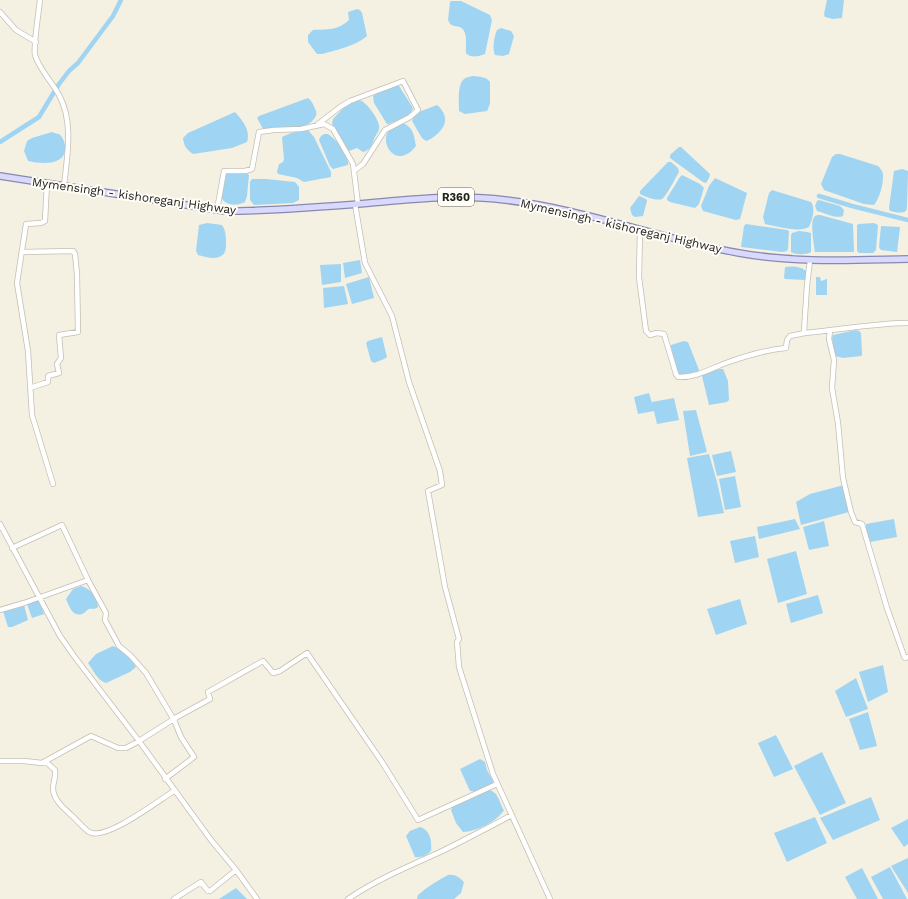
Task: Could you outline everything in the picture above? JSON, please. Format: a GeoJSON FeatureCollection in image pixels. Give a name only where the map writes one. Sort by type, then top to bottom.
{"type":"FeatureCollection","features":[{"type":"Feature","properties":{"kind":"main road","name":"Mymensingh - kishoreganj Highway"},"geometry":{"type":"LineString","coordinates":[[0,176],[217,210],[248,212],[441,197],[495,199],[522,202],[574,213],[738,253],[810,260],[908,259]]}},
{"type":"Feature","properties":{"kind":"street"},"geometry":{"type":"LineString","coordinates":[[40,0],[34,54],[59,95],[66,118],[68,130],[64,186]]}},
{"type":"Feature","properties":{"kind":"street"},"geometry":{"type":"LineString","coordinates":[[0,12],[16,30],[36,42]]}},
{"type":"Feature","properties":{"kind":"street"},"geometry":{"type":"LineString","coordinates":[[317,125],[350,101],[403,81],[418,110],[410,117],[385,130],[363,164],[354,170]]}},
{"type":"Feature","properties":{"kind":"street"},"geometry":{"type":"LineString","coordinates":[[217,210],[224,171],[245,171],[252,169],[259,132],[302,129],[324,124],[333,129],[349,155],[354,170],[365,263],[392,316],[409,382],[440,471],[442,485],[428,491],[445,587],[459,639],[457,642],[459,667],[492,774],[550,899]]}},
{"type":"Feature","properties":{"kind":"street"},"geometry":{"type":"LineString","coordinates":[[47,184],[45,221],[41,223],[26,224],[17,284],[28,351],[32,415],[53,484]]}},
{"type":"Feature","properties":{"kind":"street"},"geometry":{"type":"LineString","coordinates":[[640,230],[639,277],[646,331],[650,335],[658,333],[664,334],[678,377],[690,377],[770,350],[786,348],[787,340],[790,336],[892,323],[908,323]]}},
{"type":"Feature","properties":{"kind":"street"},"geometry":{"type":"LineString","coordinates":[[22,252],[73,251],[75,254],[77,274],[78,332],[59,334],[61,358],[57,364],[59,373],[48,376],[48,382],[30,388]]}},
{"type":"Feature","properties":{"kind":"street"},"geometry":{"type":"LineString","coordinates":[[805,333],[807,285],[810,260]]}},
{"type":"Feature","properties":{"kind":"street"},"geometry":{"type":"LineString","coordinates":[[830,331],[829,339],[834,360],[832,388],[837,416],[843,478],[854,520],[855,522],[862,524],[887,608],[904,656],[905,658],[908,657]]}},
{"type":"Feature","properties":{"kind":"street"},"geometry":{"type":"LineString","coordinates":[[0,524],[60,636],[211,840],[236,870],[257,899]]}},
{"type":"Feature","properties":{"kind":"street"},"geometry":{"type":"LineString","coordinates":[[12,548],[62,525],[88,580],[106,613],[105,620],[119,646],[130,655],[146,673],[174,720],[181,737],[194,758],[166,779]]}},
{"type":"Feature","properties":{"kind":"street"},"geometry":{"type":"LineString","coordinates":[[0,610],[39,598],[88,580]]}},
{"type":"Feature","properties":{"kind":"street"},"geometry":{"type":"LineString","coordinates":[[0,761],[46,762],[91,736],[118,748],[126,748],[210,699],[208,692],[263,660],[273,673],[280,671],[307,652],[382,762],[418,820],[497,784]]}},
{"type":"Feature","properties":{"kind":"street"},"geometry":{"type":"LineString","coordinates":[[46,762],[55,770],[55,781],[53,788],[55,797],[60,804],[90,833],[100,834],[122,825],[174,790]]}},
{"type":"Feature","properties":{"kind":"street"},"geometry":{"type":"LineString","coordinates":[[348,899],[392,873],[437,853],[512,816]]}},
{"type":"Feature","properties":{"kind":"street"},"geometry":{"type":"LineString","coordinates":[[174,899],[201,882],[208,891],[210,891],[236,870]]}},
{"type":"Feature","properties":{"kind":"water"},"geometry":{"type":"Polygon","coordinates":[[[827,0],[844,0],[842,18],[833,19],[825,17],[824,14],[827,0]]]}},
{"type":"Feature","properties":{"kind":"water"},"geometry":{"type":"Polygon","coordinates":[[[451,1],[461,1],[490,15],[492,20],[485,54],[470,56],[466,53],[465,32],[460,27],[450,24],[448,20],[451,1]]]}},
{"type":"Feature","properties":{"kind":"water"},"geometry":{"type":"Polygon","coordinates":[[[357,9],[362,13],[367,36],[346,47],[317,54],[308,42],[308,35],[313,30],[332,29],[345,24],[349,20],[348,12],[357,9]]]}},
{"type":"Feature","properties":{"kind":"water"},"geometry":{"type":"Polygon","coordinates":[[[501,28],[511,31],[514,36],[509,54],[503,56],[495,55],[494,49],[497,30],[501,28]]]}},
{"type":"Feature","properties":{"kind":"water"},"geometry":{"type":"Polygon","coordinates":[[[473,76],[484,78],[490,82],[490,104],[487,111],[465,114],[459,111],[459,89],[464,79],[473,76]]]}},
{"type":"Feature","properties":{"kind":"water"},"geometry":{"type":"Polygon","coordinates":[[[396,84],[399,86],[413,108],[407,116],[387,124],[374,103],[373,96],[396,84]]]}},
{"type":"Feature","properties":{"kind":"water"},"geometry":{"type":"Polygon","coordinates":[[[308,98],[313,104],[316,114],[310,123],[301,127],[263,129],[257,118],[259,116],[308,98]]]}},
{"type":"Feature","properties":{"kind":"water"},"geometry":{"type":"Polygon","coordinates":[[[360,100],[373,113],[378,122],[379,130],[369,149],[363,152],[357,148],[349,151],[332,124],[333,119],[346,105],[360,100]]]}},
{"type":"Feature","properties":{"kind":"water"},"geometry":{"type":"Polygon","coordinates":[[[437,105],[444,114],[444,124],[438,133],[426,141],[422,138],[412,121],[416,113],[437,105]]]}},
{"type":"Feature","properties":{"kind":"water"},"geometry":{"type":"Polygon","coordinates":[[[235,112],[247,129],[247,142],[232,148],[193,154],[187,149],[183,138],[188,133],[235,112]]]}},
{"type":"Feature","properties":{"kind":"water"},"geometry":{"type":"Polygon","coordinates":[[[402,124],[408,126],[412,131],[416,146],[409,153],[402,156],[396,155],[388,148],[386,137],[390,129],[402,124]]]}},
{"type":"Feature","properties":{"kind":"water"},"geometry":{"type":"Polygon","coordinates":[[[308,130],[314,137],[331,172],[331,177],[304,182],[297,178],[278,174],[279,164],[283,162],[284,159],[282,137],[291,133],[308,130]]]}},
{"type":"Feature","properties":{"kind":"water"},"geometry":{"type":"Polygon","coordinates":[[[52,132],[59,134],[65,143],[63,157],[49,163],[28,161],[24,151],[27,141],[52,132]]]}},
{"type":"Feature","properties":{"kind":"water"},"geometry":{"type":"Polygon","coordinates":[[[324,134],[328,134],[339,144],[347,156],[348,165],[333,169],[330,166],[319,140],[324,134]]]}},
{"type":"Feature","properties":{"kind":"water"},"geometry":{"type":"Polygon","coordinates":[[[681,147],[710,174],[706,183],[670,158],[670,155],[681,147]]]}},
{"type":"Feature","properties":{"kind":"water"},"geometry":{"type":"Polygon","coordinates":[[[836,154],[878,166],[880,168],[883,174],[882,184],[879,196],[874,205],[864,204],[824,190],[821,184],[832,157],[836,154]]]}},
{"type":"Feature","properties":{"kind":"water"},"geometry":{"type":"Polygon","coordinates":[[[668,162],[671,162],[678,168],[679,172],[664,197],[662,199],[654,199],[640,194],[640,191],[668,162]]]}},
{"type":"Feature","properties":{"kind":"water"},"geometry":{"type":"Polygon","coordinates":[[[902,169],[908,171],[907,208],[906,211],[902,212],[890,211],[889,208],[894,171],[902,169]]]}},
{"type":"Feature","properties":{"kind":"water"},"geometry":{"type":"Polygon","coordinates":[[[227,172],[246,173],[249,175],[245,202],[228,204],[221,197],[225,174],[227,172]]]}},
{"type":"Feature","properties":{"kind":"water"},"geometry":{"type":"Polygon","coordinates":[[[682,175],[700,184],[704,188],[699,204],[695,208],[667,200],[682,175]]]}},
{"type":"Feature","properties":{"kind":"water"},"geometry":{"type":"Polygon","coordinates":[[[715,178],[747,193],[740,219],[736,220],[703,211],[701,206],[709,186],[715,178]]]}},
{"type":"Feature","properties":{"kind":"water"},"geometry":{"type":"Polygon","coordinates":[[[252,179],[295,182],[299,187],[299,200],[293,203],[254,205],[250,200],[250,182],[252,179]]]}},
{"type":"Feature","properties":{"kind":"water"},"geometry":{"type":"Polygon","coordinates":[[[772,190],[811,202],[813,211],[809,227],[805,229],[794,229],[765,224],[763,217],[769,193],[772,190]]]}},
{"type":"Feature","properties":{"kind":"water"},"geometry":{"type":"Polygon","coordinates":[[[639,196],[647,201],[643,216],[635,217],[632,215],[630,208],[639,196]]]}},
{"type":"Feature","properties":{"kind":"water"},"geometry":{"type":"Polygon","coordinates":[[[819,200],[840,206],[844,210],[843,216],[834,216],[817,211],[815,206],[819,200]]]}},
{"type":"Feature","properties":{"kind":"water"},"geometry":{"type":"Polygon","coordinates":[[[820,215],[853,224],[854,252],[815,252],[812,224],[814,217],[820,215]]]}},
{"type":"Feature","properties":{"kind":"water"},"geometry":{"type":"Polygon","coordinates":[[[207,223],[222,225],[225,232],[226,249],[221,256],[217,258],[198,255],[196,251],[199,225],[207,223]]]}},
{"type":"Feature","properties":{"kind":"water"},"geometry":{"type":"Polygon","coordinates":[[[874,223],[878,225],[876,250],[873,253],[859,253],[857,251],[857,225],[874,223]]]}},
{"type":"Feature","properties":{"kind":"water"},"geometry":{"type":"Polygon","coordinates":[[[746,224],[789,231],[787,251],[782,252],[741,247],[744,226],[746,224]]]}},
{"type":"Feature","properties":{"kind":"water"},"geometry":{"type":"Polygon","coordinates":[[[881,226],[900,227],[897,252],[881,250],[879,247],[881,226]]]}},
{"type":"Feature","properties":{"kind":"water"},"geometry":{"type":"Polygon","coordinates":[[[799,231],[811,233],[811,252],[806,254],[796,254],[791,252],[791,235],[792,233],[799,231]]]}},
{"type":"Feature","properties":{"kind":"water"},"geometry":{"type":"Polygon","coordinates":[[[360,260],[362,273],[345,278],[343,263],[360,260]]]}},
{"type":"Feature","properties":{"kind":"water"},"geometry":{"type":"Polygon","coordinates":[[[341,264],[341,282],[322,285],[320,265],[341,264]]]}},
{"type":"Feature","properties":{"kind":"water"},"geometry":{"type":"Polygon","coordinates":[[[791,266],[804,269],[806,271],[806,280],[785,279],[785,267],[791,266]]]}},
{"type":"Feature","properties":{"kind":"water"},"geometry":{"type":"Polygon","coordinates":[[[369,277],[374,298],[352,304],[346,284],[369,277]]]}},
{"type":"Feature","properties":{"kind":"water"},"geometry":{"type":"Polygon","coordinates":[[[816,277],[820,277],[821,281],[827,279],[827,295],[816,295],[816,277]]]}},
{"type":"Feature","properties":{"kind":"water"},"geometry":{"type":"Polygon","coordinates":[[[344,286],[348,304],[324,308],[323,288],[344,286]]]}},
{"type":"Feature","properties":{"kind":"water"},"geometry":{"type":"Polygon","coordinates":[[[856,330],[861,333],[862,355],[843,358],[835,356],[832,338],[833,335],[856,330]]]}},
{"type":"Feature","properties":{"kind":"water"},"geometry":{"type":"Polygon","coordinates":[[[382,337],[387,357],[374,363],[371,361],[366,343],[382,337]]]}},
{"type":"Feature","properties":{"kind":"water"},"geometry":{"type":"Polygon","coordinates":[[[684,341],[688,342],[699,370],[697,373],[680,376],[671,345],[684,341]]]}},
{"type":"Feature","properties":{"kind":"water"},"geometry":{"type":"Polygon","coordinates":[[[723,369],[728,381],[729,400],[727,402],[709,405],[702,376],[705,373],[723,369]]]}},
{"type":"Feature","properties":{"kind":"water"},"geometry":{"type":"Polygon","coordinates":[[[649,393],[652,403],[674,398],[679,420],[657,424],[654,411],[638,414],[634,397],[649,393]]]}},
{"type":"Feature","properties":{"kind":"water"},"geometry":{"type":"Polygon","coordinates":[[[696,410],[707,452],[690,456],[683,411],[696,410]]]}},
{"type":"Feature","properties":{"kind":"water"},"geometry":{"type":"Polygon","coordinates":[[[731,451],[736,472],[717,476],[712,455],[731,451]]]}},
{"type":"Feature","properties":{"kind":"water"},"geometry":{"type":"Polygon","coordinates":[[[709,454],[724,513],[698,517],[687,458],[709,454]]]}},
{"type":"Feature","properties":{"kind":"water"},"geometry":{"type":"Polygon","coordinates":[[[735,476],[741,507],[725,510],[719,479],[735,476]]]}},
{"type":"Feature","properties":{"kind":"water"},"geometry":{"type":"Polygon","coordinates":[[[844,485],[849,512],[801,525],[796,502],[810,494],[844,485]]]}},
{"type":"Feature","properties":{"kind":"water"},"geometry":{"type":"Polygon","coordinates":[[[795,519],[800,529],[759,539],[757,527],[795,519]]]}},
{"type":"Feature","properties":{"kind":"water"},"geometry":{"type":"Polygon","coordinates":[[[894,519],[897,537],[870,542],[866,533],[866,524],[894,519]]]}},
{"type":"Feature","properties":{"kind":"water"},"geometry":{"type":"Polygon","coordinates":[[[824,521],[829,546],[809,550],[803,527],[824,521]]]}},
{"type":"Feature","properties":{"kind":"water"},"geometry":{"type":"Polygon","coordinates":[[[755,536],[759,557],[735,563],[730,541],[755,536]]]}},
{"type":"Feature","properties":{"kind":"water"},"geometry":{"type":"Polygon","coordinates":[[[796,551],[807,594],[778,603],[767,559],[796,551]]]}},
{"type":"Feature","properties":{"kind":"water"},"geometry":{"type":"Polygon","coordinates":[[[81,586],[88,589],[93,594],[97,600],[98,607],[89,609],[84,613],[77,614],[72,611],[66,599],[73,589],[81,586]]]}},
{"type":"Feature","properties":{"kind":"water"},"geometry":{"type":"Polygon","coordinates":[[[818,595],[823,613],[791,623],[786,604],[818,595]]]}},
{"type":"Feature","properties":{"kind":"water"},"geometry":{"type":"Polygon","coordinates":[[[740,599],[747,624],[716,635],[707,609],[740,599]]]}},
{"type":"Feature","properties":{"kind":"water"},"geometry":{"type":"Polygon","coordinates":[[[39,600],[44,614],[32,618],[27,604],[39,600]]]}},
{"type":"Feature","properties":{"kind":"water"},"geometry":{"type":"Polygon","coordinates":[[[24,605],[28,620],[12,627],[8,627],[3,611],[24,605]]]}},
{"type":"Feature","properties":{"kind":"water"},"geometry":{"type":"Polygon","coordinates":[[[113,646],[126,655],[136,667],[130,672],[106,683],[98,678],[88,663],[96,654],[113,646]]]}},
{"type":"Feature","properties":{"kind":"water"},"geometry":{"type":"Polygon","coordinates":[[[883,665],[888,692],[868,702],[859,672],[883,665]]]}},
{"type":"Feature","properties":{"kind":"water"},"geometry":{"type":"Polygon","coordinates":[[[856,678],[868,709],[846,717],[835,691],[856,678]]]}},
{"type":"Feature","properties":{"kind":"water"},"geometry":{"type":"Polygon","coordinates":[[[868,712],[877,746],[860,750],[849,719],[868,712]]]}},
{"type":"Feature","properties":{"kind":"water"},"geometry":{"type":"Polygon","coordinates":[[[776,735],[793,769],[774,777],[758,743],[776,735]]]}},
{"type":"Feature","properties":{"kind":"water"},"geometry":{"type":"Polygon","coordinates":[[[822,752],[846,803],[820,815],[794,766],[822,752]]]}},
{"type":"Feature","properties":{"kind":"water"},"geometry":{"type":"Polygon","coordinates":[[[480,759],[485,762],[493,783],[479,791],[470,791],[460,769],[480,759]]]}},
{"type":"Feature","properties":{"kind":"water"},"geometry":{"type":"Polygon","coordinates":[[[489,790],[497,795],[504,810],[492,822],[474,830],[463,832],[456,823],[451,810],[453,806],[489,790]]]}},
{"type":"Feature","properties":{"kind":"water"},"geometry":{"type":"Polygon","coordinates":[[[871,797],[880,820],[833,840],[820,818],[871,797]]]}},
{"type":"Feature","properties":{"kind":"water"},"geometry":{"type":"Polygon","coordinates":[[[815,817],[827,843],[787,862],[774,833],[815,817]]]}},
{"type":"Feature","properties":{"kind":"water"},"geometry":{"type":"Polygon","coordinates":[[[908,819],[908,844],[904,847],[891,828],[908,819]]]}},
{"type":"Feature","properties":{"kind":"water"},"geometry":{"type":"Polygon","coordinates":[[[420,827],[426,830],[430,836],[431,851],[424,856],[415,857],[406,836],[410,831],[420,827]]]}},
{"type":"Feature","properties":{"kind":"water"},"geometry":{"type":"Polygon","coordinates":[[[908,858],[908,893],[891,866],[908,858]]]}},
{"type":"Feature","properties":{"kind":"water"},"geometry":{"type":"Polygon","coordinates":[[[890,867],[907,899],[883,899],[871,877],[890,867]]]}},
{"type":"Feature","properties":{"kind":"water"},"geometry":{"type":"Polygon","coordinates":[[[862,868],[878,899],[857,899],[845,877],[862,868]]]}},
{"type":"Feature","properties":{"kind":"water"},"geometry":{"type":"Polygon","coordinates":[[[448,875],[457,876],[464,882],[461,893],[454,899],[417,899],[418,895],[425,889],[448,875]]]}},
{"type":"Feature","properties":{"kind":"water"},"geometry":{"type":"Polygon","coordinates":[[[236,888],[247,899],[219,899],[236,888]]]}},
{"type":"Feature","properties":{"kind":"waterway"},"geometry":{"type":"LineString","coordinates":[[0,142],[39,117],[59,84],[69,71],[78,63],[113,16],[121,0]]}},
{"type":"Feature","properties":{"kind":"waterway"},"geometry":{"type":"LineString","coordinates":[[819,196],[908,220]]}}]}
